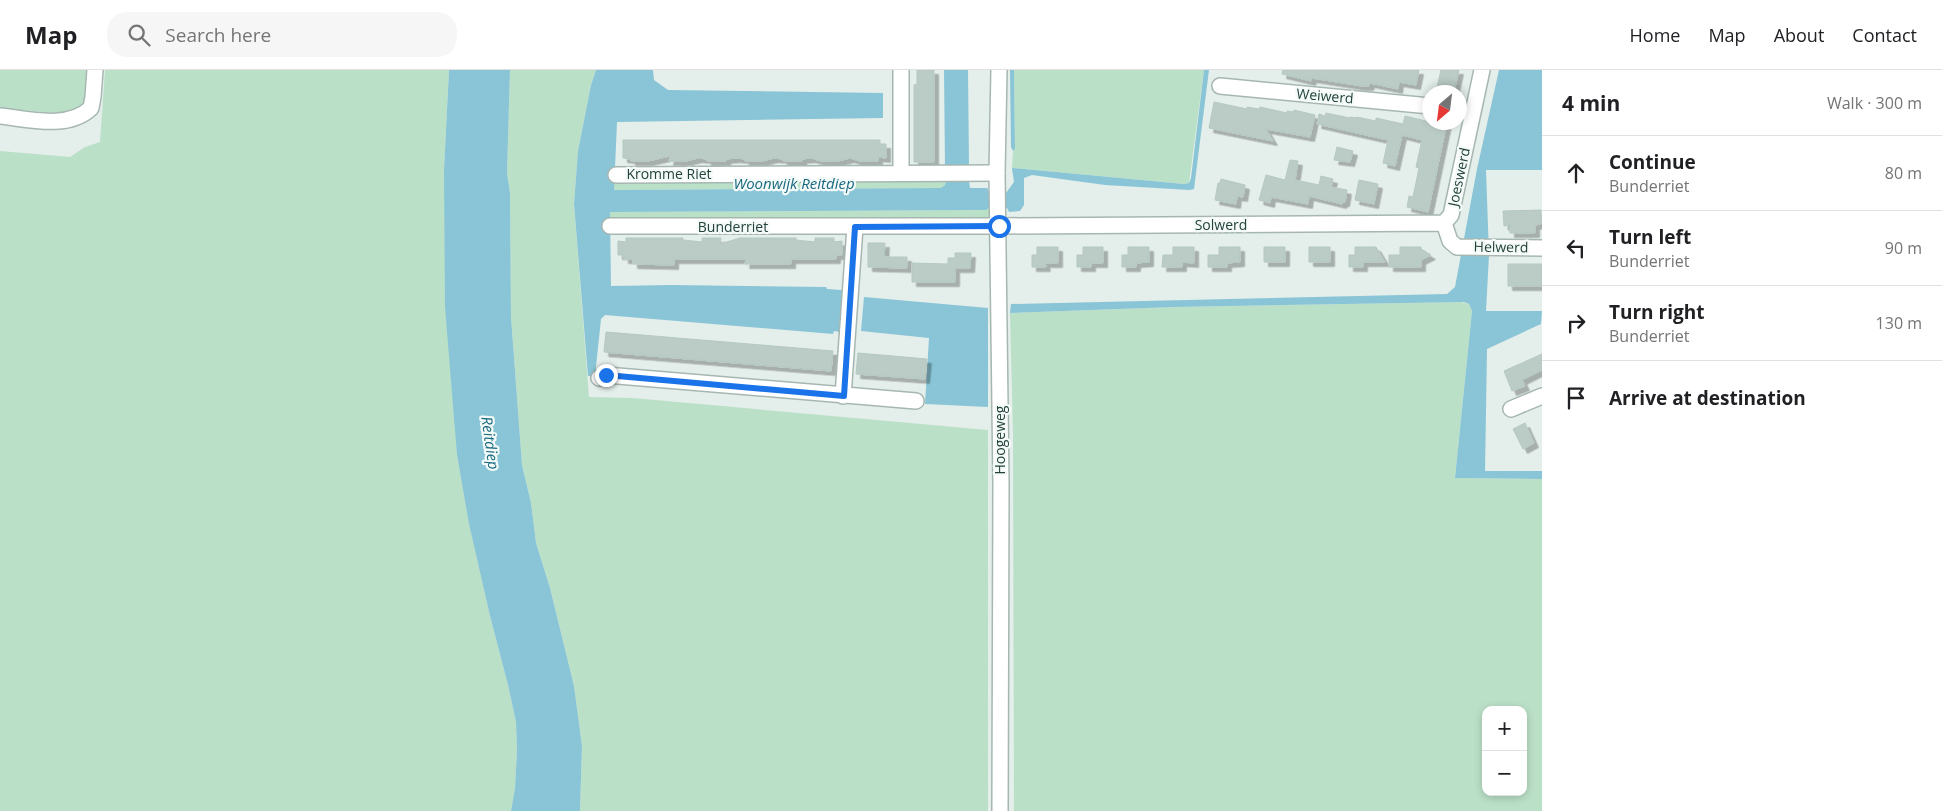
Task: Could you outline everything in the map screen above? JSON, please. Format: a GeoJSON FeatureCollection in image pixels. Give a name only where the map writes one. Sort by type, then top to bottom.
{"type":"FeatureCollection","features":[{"type":"Feature","properties":{"kind":"street"},"geometry":{"type":"LineString","coordinates":[[0,116],[51,121],[79,117],[91,108],[95,70]]}},
{"type":"Feature","properties":{"kind":"street"},"geometry":{"type":"LineString","coordinates":[[901,70],[901,173]]}},
{"type":"Feature","properties":{"kind":"street","name":"Hoogeweg"},"geometry":{"type":"LineString","coordinates":[[999,70],[997,179],[1001,484],[1000,811]]}},
{"type":"Feature","properties":{"kind":"street","name":"Joeswerd"},"geometry":{"type":"LineString","coordinates":[[1467,108],[1482,70]]}},
{"type":"Feature","properties":{"kind":"street","name":"Weiwerd"},"geometry":{"type":"LineString","coordinates":[[1220,86],[1422,105]]}},
{"type":"Feature","properties":{"kind":"street","name":"Joeswerd"},"geometry":{"type":"LineString","coordinates":[[1444,223],[1451,215],[1463,130]]}},
{"type":"Feature","properties":{"kind":"street","name":"Kromme Riet"},"geometry":{"type":"LineString","coordinates":[[616,175],[945,173],[976,174],[997,179]]}},
{"type":"Feature","properties":{"kind":"street","name":"Solwerd"},"geometry":{"type":"LineString","coordinates":[[998,220],[1444,223]]}},
{"type":"Feature","properties":{"kind":"street","name":"Bunderriet"},"geometry":{"type":"LineString","coordinates":[[610,226],[855,227],[998,220]]}},
{"type":"Feature","properties":{"kind":"street","name":"Helwerd"},"geometry":{"type":"LineString","coordinates":[[1444,223],[1450,241],[1457,247],[1542,248]]}},
{"type":"Feature","properties":{"kind":"street"},"geometry":{"type":"LineString","coordinates":[[844,396],[855,227]]}},
{"type":"Feature","properties":{"kind":"street"},"geometry":{"type":"LineString","coordinates":[[599,378],[606,375],[916,401]]}},
{"type":"Feature","properties":{"kind":"street"},"geometry":{"type":"LineString","coordinates":[[1511,409],[1542,396]]}},
{"type":"Feature","properties":{"kind":"green space"},"geometry":{"type":"Polygon","coordinates":[[[0,70],[87,70],[85,98],[79,108],[66,114],[0,108],[0,70]]]}},
{"type":"Feature","properties":{"kind":"green space"},"geometry":{"type":"Polygon","coordinates":[[[105,70],[449,70],[444,169],[457,455],[469,523],[516,722],[515,788],[511,811],[0,811],[0,151],[70,157],[85,147],[100,142],[105,70]]]}},
{"type":"Feature","properties":{"kind":"green space"},"geometry":{"type":"Polygon","coordinates":[[[510,70],[596,70],[591,85],[578,151],[574,204],[589,397],[633,398],[988,430],[988,811],[580,811],[582,746],[574,686],[550,588],[536,543],[531,503],[522,465],[511,317],[510,193],[507,173],[510,70]]]}},
{"type":"Feature","properties":{"kind":"green space"},"geometry":{"type":"Polygon","coordinates":[[[1014,70],[1204,70],[1189,183],[1012,168],[1013,151],[1015,149],[1014,70]]]}},
{"type":"Feature","properties":{"kind":"green space"},"geometry":{"type":"Polygon","coordinates":[[[614,180],[946,181],[945,185],[941,188],[614,190],[614,180]]]}},
{"type":"Feature","properties":{"kind":"green space"},"geometry":{"type":"Polygon","coordinates":[[[989,208],[989,220],[609,220],[609,212],[985,210],[989,208]]]}},
{"type":"Feature","properties":{"kind":"green space"},"geometry":{"type":"Polygon","coordinates":[[[1461,302],[1469,304],[1472,311],[1455,478],[1542,479],[1542,811],[1014,811],[1013,433],[1010,313],[1174,307],[1461,302]]]}},
{"type":"Feature","properties":{"kind":"water","name":"Reitdiep"},"geometry":{"type":"Polygon","coordinates":[[[449,70],[510,70],[507,173],[510,193],[511,317],[522,465],[531,503],[536,543],[550,588],[574,686],[582,746],[580,811],[511,811],[515,788],[516,722],[469,524],[457,455],[445,307],[444,169],[449,70]]]}},
{"type":"Feature","properties":{"kind":"water"},"geometry":{"type":"Polygon","coordinates":[[[596,70],[653,70],[654,80],[668,90],[883,93],[883,118],[617,122],[614,190],[941,188],[945,185],[946,181],[955,181],[945,167],[944,70],[968,70],[969,166],[959,181],[969,181],[970,188],[987,188],[989,192],[1006,193],[1014,182],[1012,168],[1189,183],[1204,70],[1209,70],[1194,189],[1190,190],[1105,185],[1032,175],[1024,178],[1024,205],[1020,211],[1009,212],[1007,208],[989,208],[986,210],[610,212],[611,286],[826,287],[827,289],[842,290],[839,332],[834,331],[833,334],[605,315],[601,319],[595,376],[588,376],[574,204],[578,151],[591,85],[596,70]]]}},
{"type":"Feature","properties":{"kind":"water"},"geometry":{"type":"Polygon","coordinates":[[[1010,70],[1014,70],[1015,149],[1013,151],[1011,147],[1010,70]]]}},
{"type":"Feature","properties":{"kind":"water"},"geometry":{"type":"Polygon","coordinates":[[[1499,70],[1542,70],[1542,170],[1486,170],[1489,255],[1486,311],[1542,311],[1541,324],[1487,349],[1485,471],[1542,471],[1542,479],[1455,478],[1472,311],[1469,304],[1464,302],[1174,307],[1010,313],[1011,304],[1447,294],[1455,287],[1477,169],[1499,70]]]}},
{"type":"Feature","properties":{"kind":"water"},"geometry":{"type":"Polygon","coordinates":[[[864,297],[988,308],[988,407],[925,404],[929,338],[861,331],[864,297]]]}},
{"type":"Feature","properties":{"kind":"building"},"geometry":{"type":"Polygon","coordinates":[[[917,70],[934,70],[934,162],[914,162],[914,85],[917,84],[917,70]]]}},
{"type":"Feature","properties":{"kind":"building"},"geometry":{"type":"Polygon","coordinates":[[[1283,70],[1419,70],[1416,85],[1399,82],[1398,89],[1370,83],[1369,86],[1362,86],[1312,78],[1311,81],[1282,74],[1283,70]]]}},
{"type":"Feature","properties":{"kind":"building"},"geometry":{"type":"Polygon","coordinates":[[[1441,70],[1459,70],[1456,85],[1438,85],[1441,70]]]}},
{"type":"Feature","properties":{"kind":"building"},"geometry":{"type":"Polygon","coordinates":[[[1214,102],[1247,109],[1247,107],[1259,109],[1260,107],[1287,113],[1287,111],[1294,112],[1294,110],[1315,115],[1310,137],[1266,129],[1273,141],[1209,128],[1214,102]]]}},
{"type":"Feature","properties":{"kind":"building"},"geometry":{"type":"Polygon","coordinates":[[[1326,113],[1376,121],[1376,118],[1403,124],[1405,116],[1422,120],[1422,130],[1445,130],[1428,212],[1407,207],[1409,196],[1413,197],[1419,168],[1416,167],[1422,140],[1402,135],[1395,166],[1383,163],[1388,140],[1317,124],[1319,114],[1325,116],[1326,113]]]}},
{"type":"Feature","properties":{"kind":"building"},"geometry":{"type":"Polygon","coordinates":[[[623,140],[880,140],[880,144],[886,144],[886,158],[878,157],[878,161],[859,161],[850,158],[838,161],[821,161],[811,158],[802,159],[802,161],[783,161],[783,159],[774,158],[762,161],[745,161],[745,159],[736,158],[726,159],[726,161],[707,161],[707,159],[698,158],[686,161],[669,161],[670,156],[648,161],[631,161],[631,159],[623,158],[623,140]]]}},
{"type":"Feature","properties":{"kind":"building"},"geometry":{"type":"Polygon","coordinates":[[[1337,147],[1353,151],[1350,162],[1334,160],[1337,147]]]}},
{"type":"Feature","properties":{"kind":"building"},"geometry":{"type":"Polygon","coordinates":[[[1290,160],[1298,161],[1295,180],[1319,185],[1321,176],[1333,179],[1331,187],[1347,190],[1345,202],[1342,204],[1309,196],[1308,204],[1271,197],[1270,203],[1259,200],[1266,175],[1285,180],[1290,160]]]}},
{"type":"Feature","properties":{"kind":"building"},"geometry":{"type":"Polygon","coordinates":[[[1221,179],[1245,185],[1243,197],[1237,196],[1236,204],[1215,200],[1218,183],[1220,183],[1221,179]]]}},
{"type":"Feature","properties":{"kind":"building"},"geometry":{"type":"Polygon","coordinates":[[[1359,180],[1378,184],[1374,204],[1355,200],[1359,180]]]}},
{"type":"Feature","properties":{"kind":"building"},"geometry":{"type":"Polygon","coordinates":[[[1541,210],[1541,224],[1535,225],[1535,233],[1510,233],[1510,225],[1504,226],[1503,211],[1541,210]]]}},
{"type":"Feature","properties":{"kind":"building"},"geometry":{"type":"Polygon","coordinates":[[[626,238],[683,238],[683,240],[702,242],[702,238],[721,238],[720,244],[740,238],[796,238],[796,240],[815,242],[815,238],[834,238],[834,242],[842,241],[842,255],[836,255],[836,259],[791,259],[791,264],[745,264],[746,259],[674,259],[674,265],[633,264],[633,259],[624,259],[624,255],[618,255],[618,241],[626,242],[626,238]]]}},
{"type":"Feature","properties":{"kind":"building"},"geometry":{"type":"Polygon","coordinates":[[[868,243],[885,243],[884,257],[907,257],[907,268],[868,267],[868,243]]]}},
{"type":"Feature","properties":{"kind":"building"},"geometry":{"type":"Polygon","coordinates":[[[1037,247],[1058,247],[1058,263],[1045,263],[1046,267],[1032,267],[1032,255],[1037,255],[1037,247]]]}},
{"type":"Feature","properties":{"kind":"building"},"geometry":{"type":"Polygon","coordinates":[[[1083,247],[1103,247],[1103,263],[1091,263],[1091,267],[1077,267],[1077,255],[1083,255],[1083,247]]]}},
{"type":"Feature","properties":{"kind":"building"},"geometry":{"type":"Polygon","coordinates":[[[1128,247],[1149,247],[1149,262],[1136,263],[1136,267],[1122,267],[1122,255],[1128,255],[1128,247]]]}},
{"type":"Feature","properties":{"kind":"building"},"geometry":{"type":"Polygon","coordinates":[[[1173,247],[1194,247],[1194,263],[1182,262],[1182,267],[1162,267],[1163,255],[1173,255],[1173,247]]]}},
{"type":"Feature","properties":{"kind":"building"},"geometry":{"type":"Polygon","coordinates":[[[1219,247],[1240,247],[1240,262],[1227,263],[1227,267],[1208,267],[1208,255],[1219,255],[1219,247]]]}},
{"type":"Feature","properties":{"kind":"building"},"geometry":{"type":"Polygon","coordinates":[[[1264,247],[1285,247],[1285,262],[1264,262],[1264,247]]]}},
{"type":"Feature","properties":{"kind":"building"},"geometry":{"type":"Polygon","coordinates":[[[1309,247],[1330,247],[1330,262],[1309,262],[1309,247]]]}},
{"type":"Feature","properties":{"kind":"building"},"geometry":{"type":"Polygon","coordinates":[[[1355,247],[1376,247],[1385,262],[1363,262],[1363,267],[1349,267],[1349,255],[1355,255],[1355,247]]]}},
{"type":"Feature","properties":{"kind":"building"},"geometry":{"type":"Polygon","coordinates":[[[1400,247],[1421,247],[1421,249],[1431,255],[1421,260],[1421,267],[1389,267],[1389,255],[1400,255],[1400,247]]]}},
{"type":"Feature","properties":{"kind":"building"},"geometry":{"type":"Polygon","coordinates":[[[955,253],[971,253],[970,268],[955,268],[955,282],[912,282],[912,263],[948,264],[948,258],[955,258],[955,253]]]}},
{"type":"Feature","properties":{"kind":"building"},"geometry":{"type":"Polygon","coordinates":[[[1508,264],[1542,264],[1542,286],[1508,286],[1508,264]]]}},
{"type":"Feature","properties":{"kind":"building"},"geometry":{"type":"Polygon","coordinates":[[[606,332],[833,351],[831,371],[604,352],[606,332]]]}},
{"type":"Feature","properties":{"kind":"building"},"geometry":{"type":"Polygon","coordinates":[[[858,353],[927,359],[925,379],[856,374],[858,353]]]}},
{"type":"Feature","properties":{"kind":"building"},"geometry":{"type":"Polygon","coordinates":[[[1542,354],[1542,370],[1522,380],[1525,386],[1512,391],[1504,371],[1542,354]]]}},
{"type":"Feature","properties":{"kind":"building"},"geometry":{"type":"Polygon","coordinates":[[[1525,423],[1534,443],[1523,449],[1513,429],[1525,423]]]}},
{"type":"Feature","properties":{"kind":"route"},"geometry":{"type":"LineString","coordinates":[[606,375],[844,396],[855,227],[999,226]]}},
{"type":"Feature","properties":{"kind":"water label","name":"Woonwijk Reitdiep"},"geometry":{"type":"Point","coordinates":[794,184]}}]}
